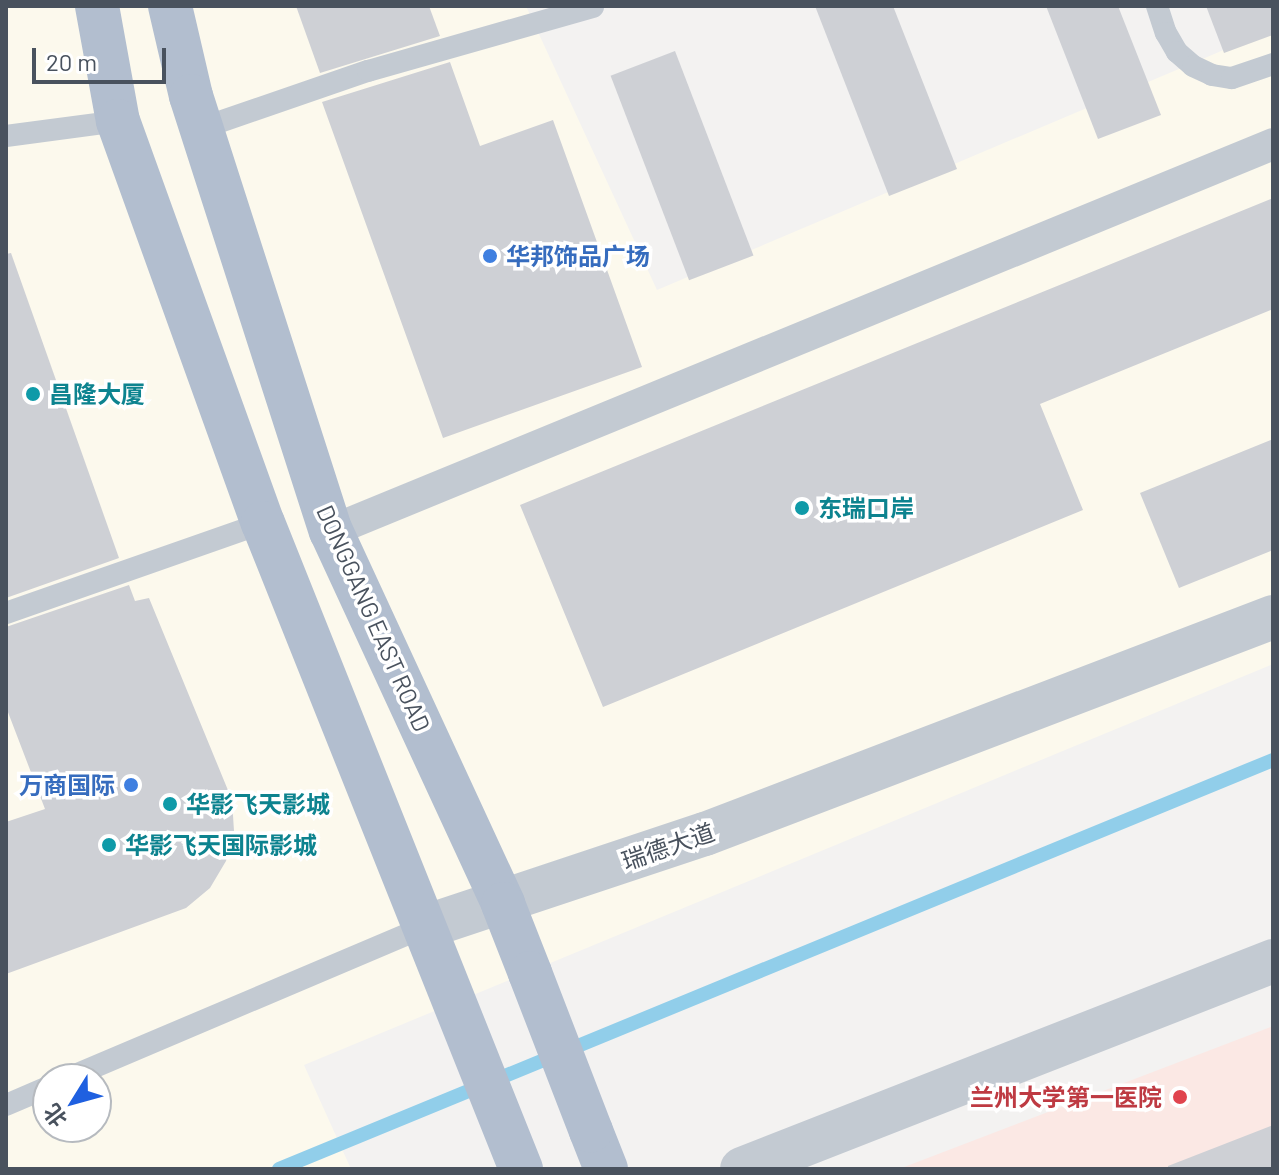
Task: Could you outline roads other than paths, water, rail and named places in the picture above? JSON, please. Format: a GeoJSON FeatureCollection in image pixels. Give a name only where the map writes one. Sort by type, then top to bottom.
{"type":"FeatureCollection","features":[{"type":"Feature","properties":{"kind":"main road"},"geometry":{"type":"LineString","coordinates":[[97,6],[118,121],[263,523],[422,928],[520,1164]]}},
{"type":"Feature","properties":{"kind":"main road","name":"DONGGANG EAST ROAD"},"geometry":{"type":"LineString","coordinates":[[170,6],[202,128],[331,531],[503,904],[599,1150]]}},
{"type":"Feature","properties":{"kind":"street"},"geometry":{"type":"LineString","coordinates":[[331,531],[1273,144]]}},
{"type":"Feature","properties":{"kind":"street","name":"瑞德大道"},"geometry":{"type":"LineString","coordinates":[[422,928],[503,904],[705,834],[1273,617]]}},
{"type":"Feature","properties":{"kind":"street"},"geometry":{"type":"LineString","coordinates":[[742,1169],[1273,961]]}},
{"type":"Feature","properties":{"kind":"lane"},"geometry":{"type":"LineString","coordinates":[[1157,6],[1172,42],[1193,66],[1212,75],[1232,78],[1273,64]]}},
{"type":"Feature","properties":{"kind":"lane"},"geometry":{"type":"LineString","coordinates":[[202,128],[368,71],[593,7]]}},
{"type":"Feature","properties":{"kind":"lane"},"geometry":{"type":"LineString","coordinates":[[6,136],[118,121]]}},
{"type":"Feature","properties":{"kind":"lane"},"geometry":{"type":"LineString","coordinates":[[6,613],[263,523]]}},
{"type":"Feature","properties":{"kind":"lane","name":"瑞德大道"},"geometry":{"type":"LineString","coordinates":[[104,1063],[422,928]]}},
{"type":"Feature","properties":{"kind":"lane"},"geometry":{"type":"LineString","coordinates":[[6,1105],[32,1094]]}},
{"type":"Feature","properties":{"kind":"waterway"},"geometry":{"type":"LineString","coordinates":[[279,1169],[1273,760]]}},
{"type":"Feature","properties":{"kind":"place","name":"华邦饰品广场"},"geometry":{"type":"Point","coordinates":[490,256]}},
{"type":"Feature","properties":{"kind":"place","name":"昌隆大厦"},"geometry":{"type":"Point","coordinates":[33,394]}},
{"type":"Feature","properties":{"kind":"place","name":"东瑞口岸"},"geometry":{"type":"Point","coordinates":[802,508]}},
{"type":"Feature","properties":{"kind":"place","name":"万商国际"},"geometry":{"type":"Point","coordinates":[131,785]}},
{"type":"Feature","properties":{"kind":"place","name":"华影飞天影城"},"geometry":{"type":"Point","coordinates":[170,804]}},
{"type":"Feature","properties":{"kind":"place","name":"华影飞天国际影城"},"geometry":{"type":"Point","coordinates":[109,845]}},
{"type":"Feature","properties":{"kind":"place","name":"兰州大学第一医院"},"geometry":{"type":"Point","coordinates":[1180,1097]}}]}
